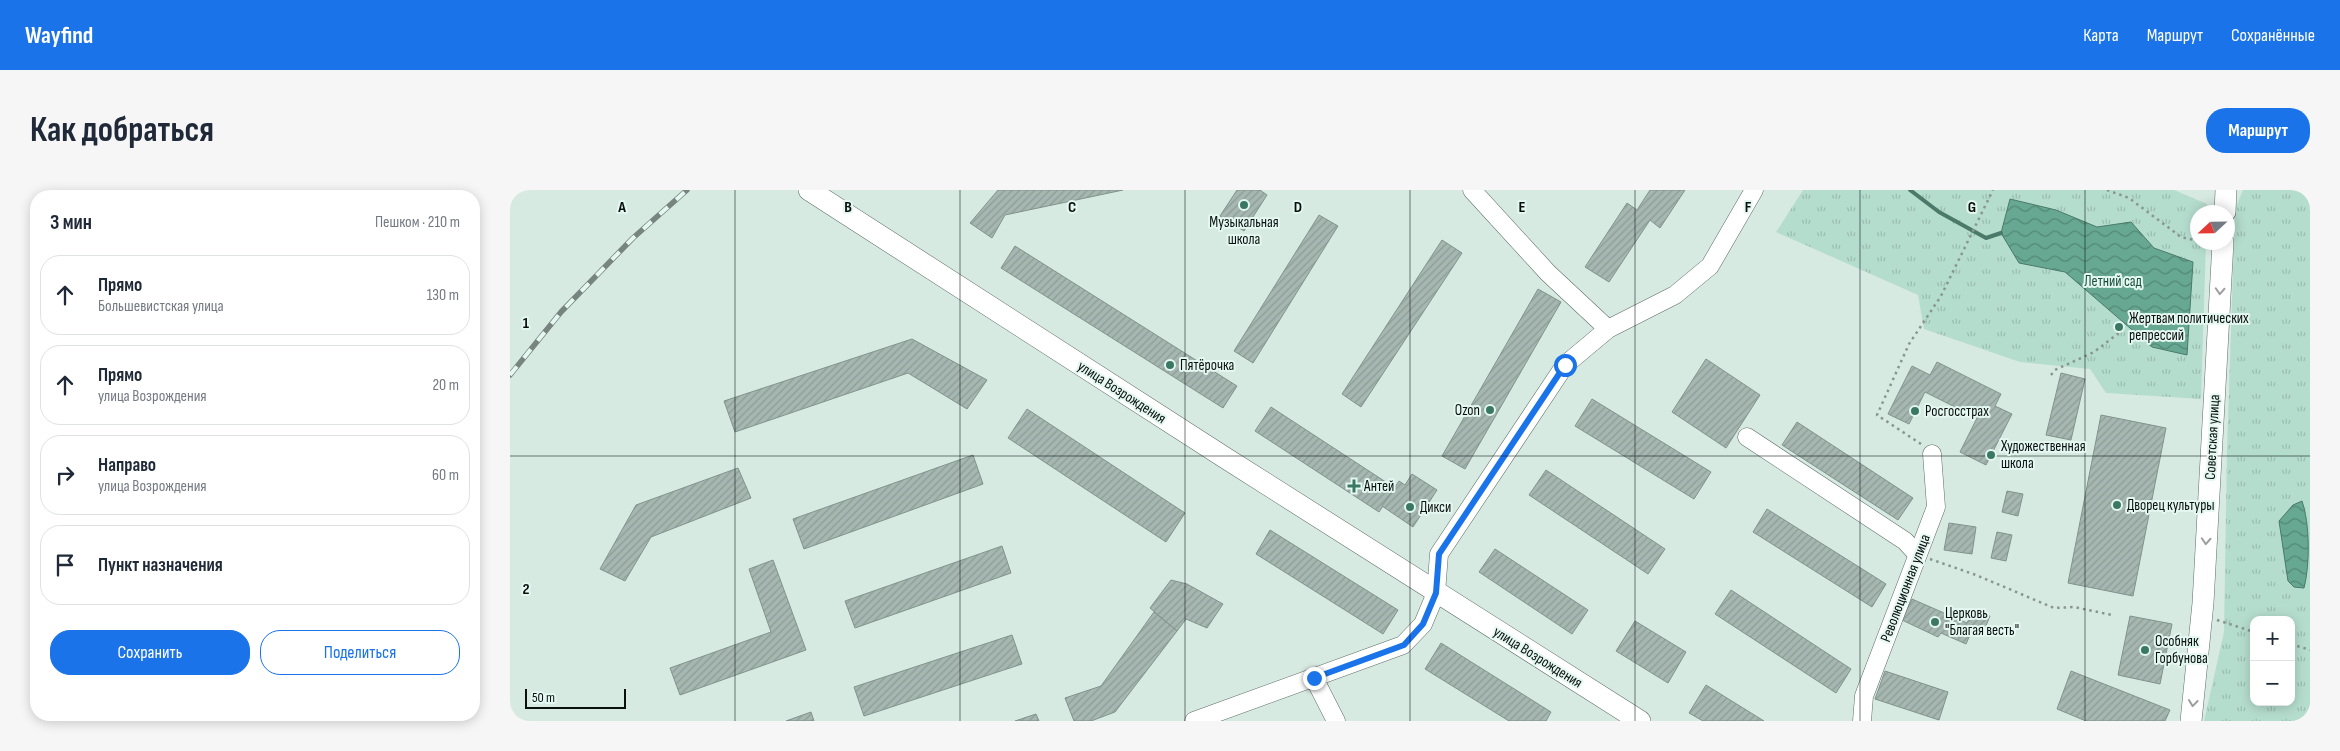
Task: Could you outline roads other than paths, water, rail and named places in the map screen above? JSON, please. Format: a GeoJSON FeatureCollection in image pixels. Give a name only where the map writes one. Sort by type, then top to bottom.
{"type":"FeatureCollection","features":[{"type":"Feature","properties":{"kind":"main road","name":"улица Возрождения"},"geometry":{"type":"LineString","coordinates":[[809,190],[1436,593],[1640,721]]}},
{"type":"Feature","properties":{"kind":"main road"},"geometry":{"type":"LineString","coordinates":[[2225,205],[2226,190]]}},
{"type":"Feature","properties":{"kind":"main road","name":"Советская улица"},"geometry":{"type":"LineString","coordinates":[[2191,721],[2202,616],[2223,250]]}},
{"type":"Feature","properties":{"kind":"street"},"geometry":{"type":"LineString","coordinates":[[1472,190],[1548,273],[1608,329]]}},
{"type":"Feature","properties":{"kind":"street"},"geometry":{"type":"LineString","coordinates":[[1194,721],[1404,645],[1423,624],[1436,593],[1439,554],[1565,365],[1608,329],[1675,294],[1710,266],[1754,190]]}},
{"type":"Feature","properties":{"kind":"street"},"geometry":{"type":"LineString","coordinates":[[1747,437],[1905,541],[1917,554]]}},
{"type":"Feature","properties":{"kind":"street","name":"Революционная улица"},"geometry":{"type":"LineString","coordinates":[[1862,721],[1864,696],[1936,507],[1932,454]]}},
{"type":"Feature","properties":{"kind":"street"},"geometry":{"type":"LineString","coordinates":[[1314,678],[1336,721]]}},
{"type":"Feature","properties":{"kind":"water"},"geometry":{"type":"Polygon","coordinates":[[[2010,199],[2056,210],[2097,227],[2131,222],[2154,248],[2193,262],[2187,355],[2152,347],[2065,272],[2019,263],[2001,233],[2010,199]]]}},
{"type":"Feature","properties":{"kind":"water"},"geometry":{"type":"Polygon","coordinates":[[[2302,501],[2307,521],[2308,544],[2304,588],[2294,587],[2288,581],[2279,521],[2293,505],[2302,501]]]}},
{"type":"Feature","properties":{"kind":"waterway"},"geometry":{"type":"LineString","coordinates":[[1910,190],[1939,212],[1986,238],[2001,233]]}},
{"type":"Feature","properties":{"kind":"railway"},"geometry":{"type":"LineString","coordinates":[[510,375],[561,312],[633,238],[687,190]]}},
{"type":"Feature","properties":{"kind":"place","name":"Музыкальная школа"},"geometry":{"type":"Point","coordinates":[1244,205]}},
{"type":"Feature","properties":{"kind":"place","name":"Жертвам политических репрессий"},"geometry":{"type":"Point","coordinates":[2119,327]}},
{"type":"Feature","properties":{"kind":"place","name":"Пятёрочка"},"geometry":{"type":"Point","coordinates":[1170,365]}},
{"type":"Feature","properties":{"kind":"place","name":"Ozon"},"geometry":{"type":"Point","coordinates":[1490,410]}},
{"type":"Feature","properties":{"kind":"place","name":"Росгосстрах"},"geometry":{"type":"Point","coordinates":[1915,411]}},
{"type":"Feature","properties":{"kind":"place","name":"Художественная школа"},"geometry":{"type":"Point","coordinates":[1991,455]}},
{"type":"Feature","properties":{"kind":"place","name":"Антей"},"geometry":{"type":"Point","coordinates":[1354,486]}},
{"type":"Feature","properties":{"kind":"place","name":"Дворец культуры"},"geometry":{"type":"Point","coordinates":[2117,505]}},
{"type":"Feature","properties":{"kind":"place","name":"Дикси"},"geometry":{"type":"Point","coordinates":[1410,507]}},
{"type":"Feature","properties":{"kind":"place","name":"Церковь \"Благая весть\""},"geometry":{"type":"Point","coordinates":[1935,622]}},
{"type":"Feature","properties":{"kind":"place","name":"Особняк Горбунова"},"geometry":{"type":"Point","coordinates":[2145,650]}},
{"type":"Feature","properties":{"kind":"park label","name":"Летний сад"},"geometry":{"type":"Point","coordinates":[2113,281]}}]}
